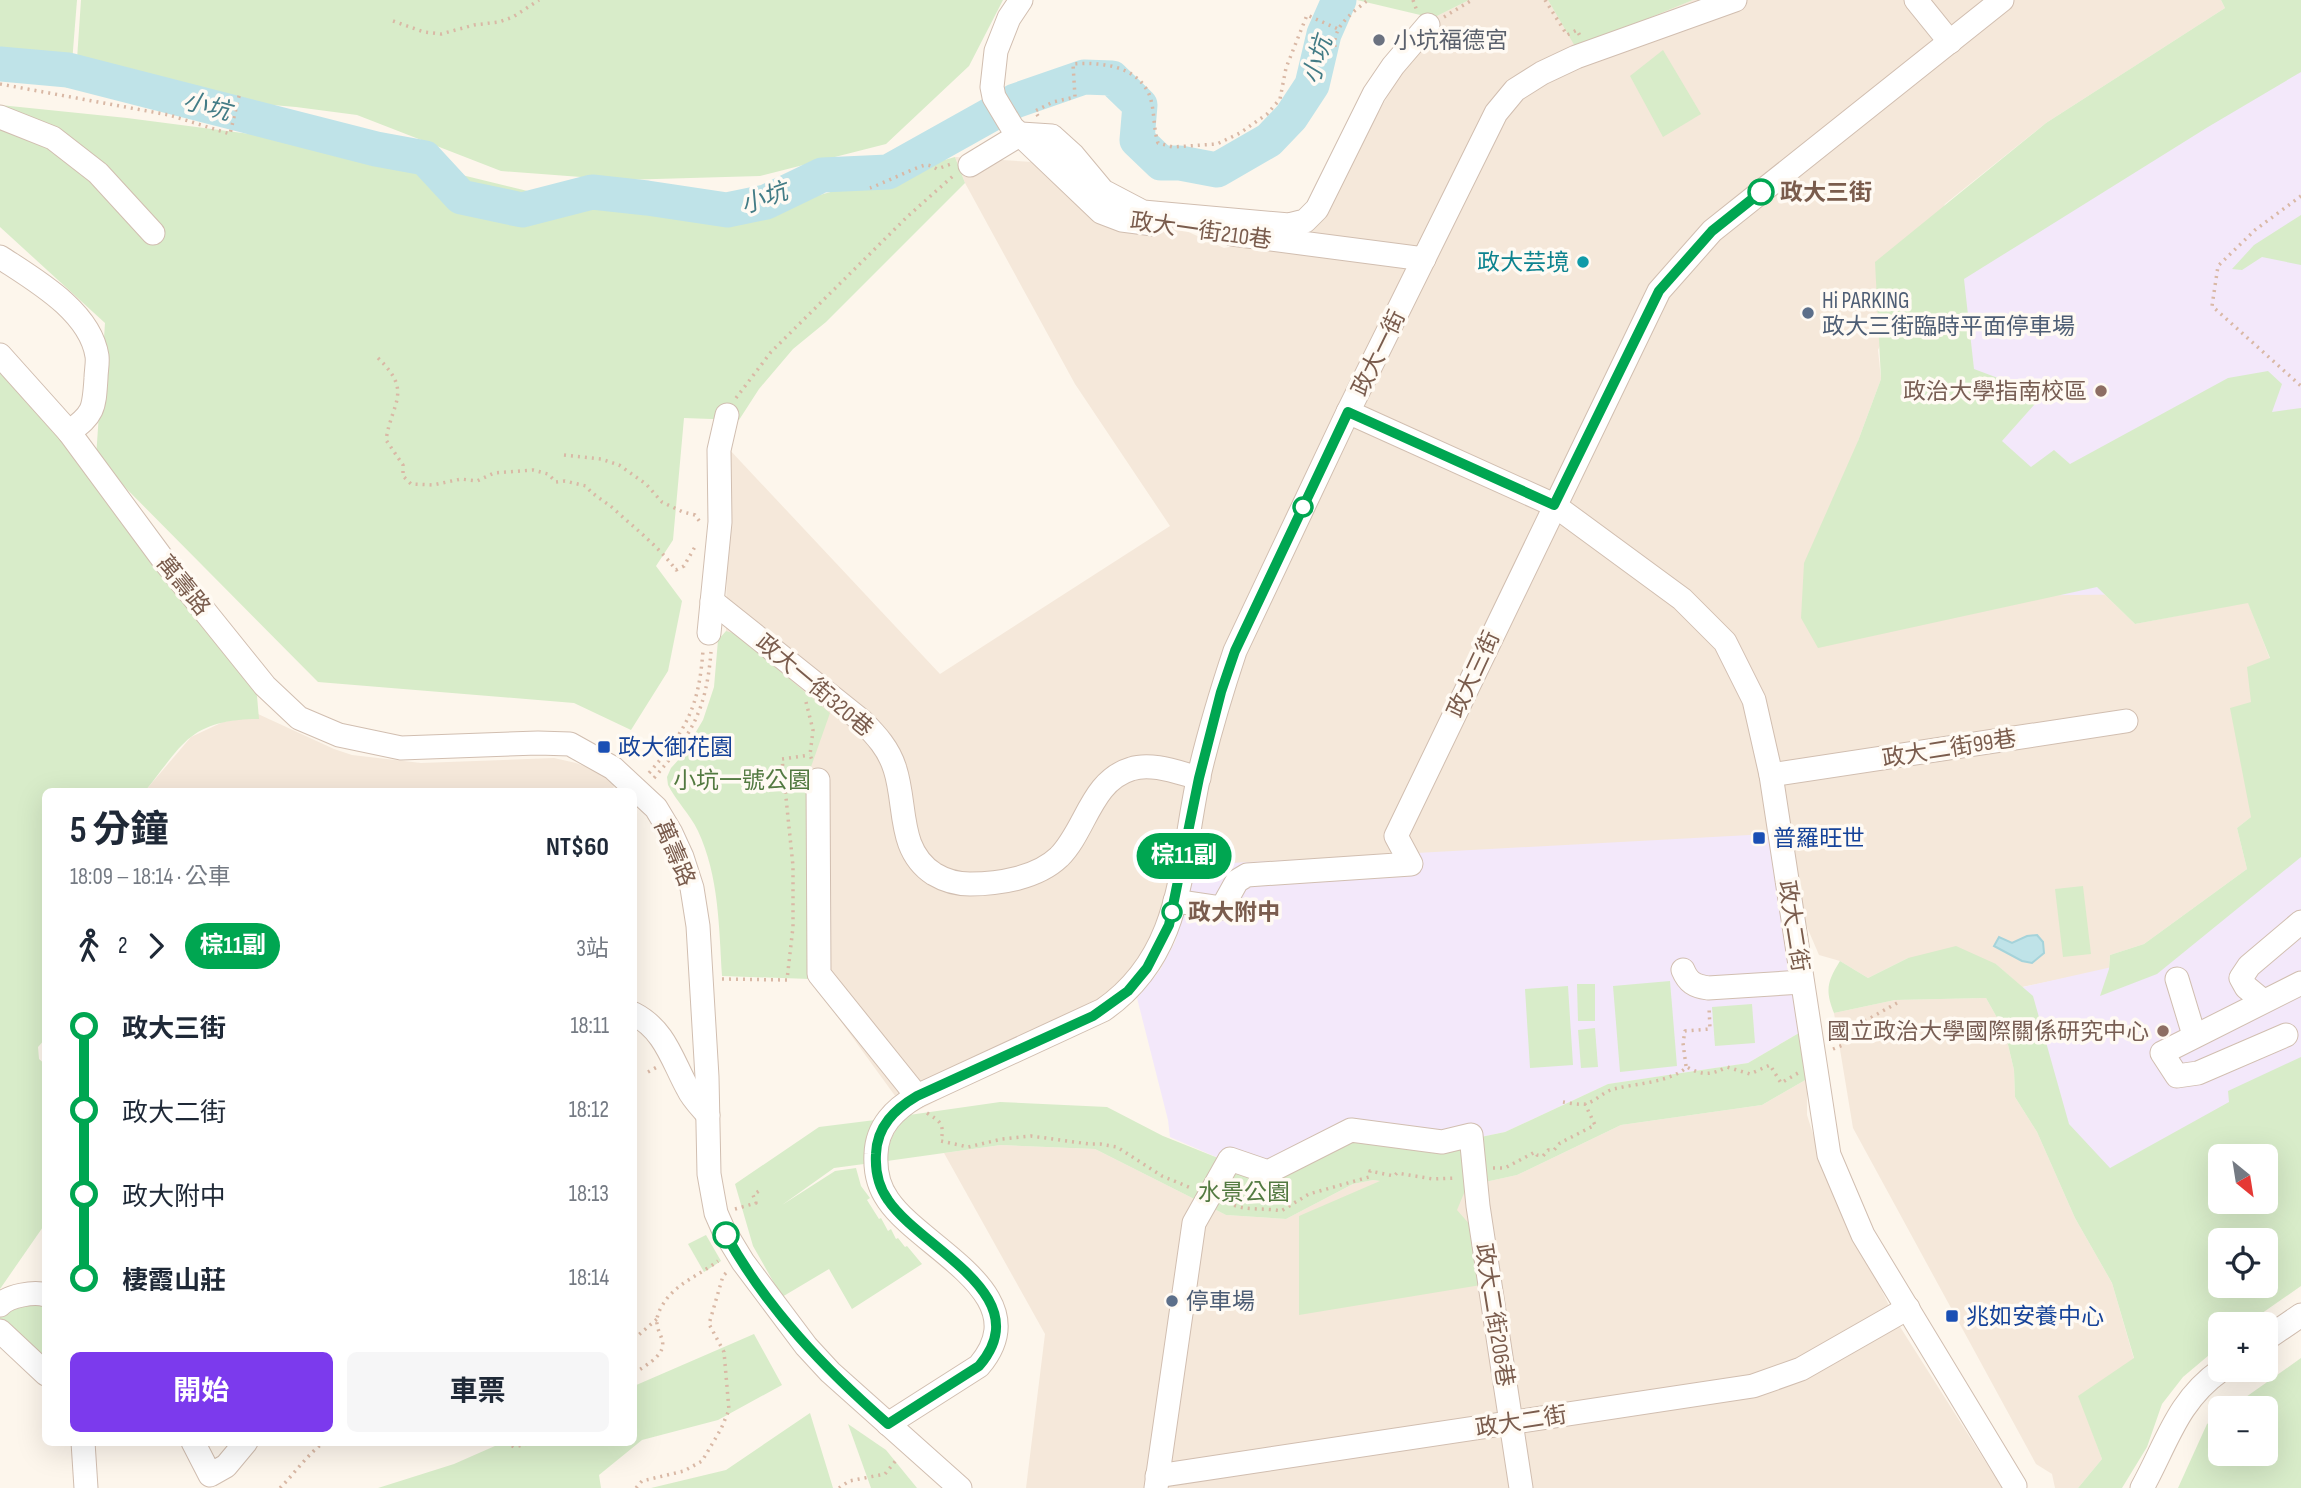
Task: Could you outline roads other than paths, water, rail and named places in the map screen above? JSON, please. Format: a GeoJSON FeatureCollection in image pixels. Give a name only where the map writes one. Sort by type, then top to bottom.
{"type":"FeatureCollection","features":[{"type":"Feature","properties":{"kind":"street","name":"政大一街210巷"},"geometry":{"type":"LineString","coordinates":[[1021,0],[1009,18],[996,51],[992,88],[994,97],[1016,130],[1101,212],[1122,220],[1424,259]]}},
{"type":"Feature","properties":{"kind":"street","name":"政大一街"},"geometry":{"type":"LineString","coordinates":[[888,1424],[979,1366],[989,1354],[995,1340],[996,1327],[992,1302],[982,1286],[903,1218],[887,1199],[878,1179],[876,1151],[885,1124],[900,1106],[917,1096],[1093,1016],[1116,1001],[1139,979],[1155,956],[1169,925],[1199,778],[1221,692],[1235,651],[1348,412],[1496,113],[1516,90],[1542,73],[1576,57],[1735,0]]}},
{"type":"Feature","properties":{"kind":"street"},"geometry":{"type":"LineString","coordinates":[[1916,0],[1950,42]]}},
{"type":"Feature","properties":{"kind":"street","name":"政大三街"},"geometry":{"type":"LineString","coordinates":[[1175,901],[1222,908],[1237,881],[1247,875],[1411,864],[1396,836],[1659,291],[1712,231],[2002,0]]}},
{"type":"Feature","properties":{"kind":"street"},"geometry":{"type":"LineString","coordinates":[[959,165],[1016,130],[1052,136],[1073,155],[1103,191],[1143,212],[1289,225],[1306,222],[1317,209],[1374,94],[1422,17]]}},
{"type":"Feature","properties":{"kind":"street"},"geometry":{"type":"LineString","coordinates":[[0,117],[53,138],[98,173],[153,233]]}},
{"type":"Feature","properties":{"kind":"street"},"geometry":{"type":"LineString","coordinates":[[0,257],[56,294],[86,330],[97,356],[94,406],[89,417],[69,432]]}},
{"type":"Feature","properties":{"kind":"street","name":"萬壽路"},"geometry":{"type":"LineString","coordinates":[[0,355],[69,432],[162,558],[265,686],[299,718],[339,735],[401,748],[570,744],[643,783],[671,833],[692,888],[698,926],[709,1174],[719,1221],[738,1255],[806,1346],[830,1371],[960,1488]]}},
{"type":"Feature","properties":{"kind":"street","name":"政大二街"},"geometry":{"type":"LineString","coordinates":[[1348,412],[1554,505],[1682,599],[1725,642],[1754,700],[1771,775],[1829,1155],[1863,1235],[2015,1486]]}},
{"type":"Feature","properties":{"kind":"street"},"geometry":{"type":"LineString","coordinates":[[709,633],[720,522],[719,450],[727,415]]}},
{"type":"Feature","properties":{"kind":"street","name":"政大一街320巷"},"geometry":{"type":"LineString","coordinates":[[712,601],[876,735],[895,768],[906,835],[914,855],[926,868],[941,878],[962,884],[981,884],[1031,874],[1045,867],[1058,858],[1069,845],[1104,786],[1117,775],[1131,769],[1146,766],[1199,778]]}},
{"type":"Feature","properties":{"kind":"street","name":"政大二街99巷"},"geometry":{"type":"LineString","coordinates":[[1771,775],[2126,721]]}},
{"type":"Feature","properties":{"kind":"street"},"geometry":{"type":"LineString","coordinates":[[818,780],[819,974],[917,1096]]}},
{"type":"Feature","properties":{"kind":"street"},"geometry":{"type":"LineString","coordinates":[[2263,1001],[2246,987],[2241,978],[2249,966],[2301,922]]}},
{"type":"Feature","properties":{"kind":"street"},"geometry":{"type":"LineString","coordinates":[[1684,970],[1690,982],[1708,988],[1802,982]]}},
{"type":"Feature","properties":{"kind":"street"},"geometry":{"type":"LineString","coordinates":[[2177,979],[2194,1035]]}},
{"type":"Feature","properties":{"kind":"street"},"geometry":{"type":"LineString","coordinates":[[2286,1035],[2198,1073],[2177,1076],[2162,1053],[2301,983]]}},
{"type":"Feature","properties":{"kind":"street"},"geometry":{"type":"LineString","coordinates":[[637,1016],[665,1040],[688,1091],[708,1115]]}},
{"type":"Feature","properties":{"kind":"street","name":"政大二街206巷"},"geometry":{"type":"LineString","coordinates":[[1156,1482],[1194,1223],[1227,1163],[1230,1159],[1268,1171],[1275,1170],[1351,1130],[1442,1142],[1471,1135],[1477,1171],[1478,1206],[1521,1488]]}},
{"type":"Feature","properties":{"kind":"street"},"geometry":{"type":"LineString","coordinates":[[0,1305],[4,1300],[42,1294]]}},
{"type":"Feature","properties":{"kind":"street","name":"政大二街"},"geometry":{"type":"LineString","coordinates":[[1156,1482],[1511,1423],[1737,1389],[1781,1378],[1825,1357],[1908,1308]]}},
{"type":"Feature","properties":{"kind":"street"},"geometry":{"type":"LineString","coordinates":[[2278,1331],[2301,1315]]}},
{"type":"Feature","properties":{"kind":"street"},"geometry":{"type":"LineString","coordinates":[[0,1331],[42,1370]]}},
{"type":"Feature","properties":{"kind":"street"},"geometry":{"type":"LineString","coordinates":[[2142,1488],[2180,1410],[2208,1379]]}},
{"type":"Feature","properties":{"kind":"street"},"geometry":{"type":"LineString","coordinates":[[83,1446],[86,1488]]}},
{"type":"Feature","properties":{"kind":"street"},"geometry":{"type":"LineString","coordinates":[[195,1446],[210,1475],[226,1466],[243,1446]]}},
{"type":"Feature","properties":{"kind":"water"},"geometry":{"type":"Polygon","coordinates":[[[2037,935],[2043,942],[2044,953],[2032,963],[2022,961],[1994,946],[1999,937],[2012,943],[2037,935]]]}},
{"type":"Feature","properties":{"kind":"waterway","name":"小坑"},"geometry":{"type":"LineString","coordinates":[[0,64],[68,70],[376,149],[425,158],[461,197],[522,210],[592,192],[727,210],[766,202],[822,175],[888,172],[1015,101],[1084,77],[1112,78],[1140,105],[1137,140],[1161,163],[1180,163],[1217,170],[1269,140],[1291,117],[1312,85],[1324,34],[1339,0]]}},
{"type":"Feature","properties":{"kind":"place","name":"小坑福德宮"},"geometry":{"type":"Point","coordinates":[1379,40]}},
{"type":"Feature","properties":{"kind":"place","name":"政大三街"},"geometry":{"type":"Point","coordinates":[1761,192]}},
{"type":"Feature","properties":{"kind":"place","name":"政大芸境"},"geometry":{"type":"Point","coordinates":[1583,262]}},
{"type":"Feature","properties":{"kind":"place","name":"Hi PARKING 政大三街臨時平面停車場"},"geometry":{"type":"Point","coordinates":[1808,313]}},
{"type":"Feature","properties":{"kind":"place","name":"政治大學指南校區"},"geometry":{"type":"Point","coordinates":[2101,391]}},
{"type":"Feature","properties":{"kind":"place","name":"政大御花園"},"geometry":{"type":"Point","coordinates":[604,747]}},
{"type":"Feature","properties":{"kind":"place","name":"普羅旺世"},"geometry":{"type":"Point","coordinates":[1759,838]}},
{"type":"Feature","properties":{"kind":"place","name":"政大附中"},"geometry":{"type":"Point","coordinates":[1172,912]}},
{"type":"Feature","properties":{"kind":"place","name":"國立政治大學國際關係研究中心"},"geometry":{"type":"Point","coordinates":[2163,1031]}},
{"type":"Feature","properties":{"kind":"place","name":"停車場"},"geometry":{"type":"Point","coordinates":[1172,1301]}},
{"type":"Feature","properties":{"kind":"place","name":"兆如安養中心"},"geometry":{"type":"Point","coordinates":[1952,1316]}},
{"type":"Feature","properties":{"kind":"park label","name":"小坑一號公園"},"geometry":{"type":"Point","coordinates":[742,780]}},
{"type":"Feature","properties":{"kind":"park label","name":"水景公園"},"geometry":{"type":"Point","coordinates":[1244,1192]}}]}
